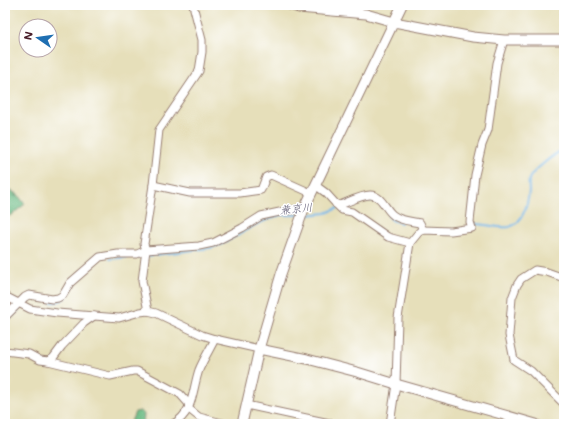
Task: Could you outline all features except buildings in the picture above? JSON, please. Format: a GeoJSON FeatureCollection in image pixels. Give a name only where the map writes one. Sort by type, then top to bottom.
{"type":"FeatureCollection","features":[{"type":"Feature","properties":{"kind":"street"},"geometry":{"type":"LineString","coordinates":[[148,311],[142,281],[146,251],[144,244],[153,185],[159,130],[199,71],[202,52],[202,40],[193,5]]}},
{"type":"Feature","properties":{"kind":"street"},"geometry":{"type":"LineString","coordinates":[[290,5],[299,8],[366,14],[394,22],[473,37],[504,40],[564,40]]}},
{"type":"Feature","properties":{"kind":"street"},"geometry":{"type":"LineString","coordinates":[[242,424],[259,349],[281,274],[303,212],[402,5]]}},
{"type":"Feature","properties":{"kind":"street"},"geometry":{"type":"LineString","coordinates":[[339,207],[340,205],[369,195],[375,196],[382,200],[393,215],[422,227],[451,231],[472,228],[471,224],[475,175],[482,145],[488,130],[497,63],[504,40]]}},
{"type":"Feature","properties":{"kind":"street"},"geometry":{"type":"LineString","coordinates":[[153,185],[190,194],[240,193],[261,190],[266,177],[271,175],[326,193],[339,207],[352,212],[388,237],[410,243]]}},
{"type":"Feature","properties":{"kind":"street"},"geometry":{"type":"LineString","coordinates":[[5,317],[22,304],[25,297],[29,295],[52,299],[63,295],[70,283],[100,257],[118,254],[137,254],[146,251],[199,246],[213,243],[261,216],[289,210],[303,212]]}},
{"type":"Feature","properties":{"kind":"street"},"geometry":{"type":"LineString","coordinates":[[390,424],[396,384],[398,318],[410,243],[422,227]]}},
{"type":"Feature","properties":{"kind":"street"},"geometry":{"type":"LineString","coordinates":[[564,278],[536,270],[521,279],[516,284],[512,298],[509,335],[514,360],[531,371],[564,404]]}},
{"type":"Feature","properties":{"kind":"street"},"geometry":{"type":"LineString","coordinates":[[5,296],[22,304],[57,313],[119,318],[148,311],[156,313],[215,340],[314,361],[357,372],[508,420],[536,424]]}},
{"type":"Feature","properties":{"kind":"street"},"geometry":{"type":"LineString","coordinates":[[48,361],[53,358],[62,346],[84,323],[94,316]]}},
{"type":"Feature","properties":{"kind":"street"},"geometry":{"type":"LineString","coordinates":[[173,424],[181,420],[189,410],[200,369],[215,340]]}},
{"type":"Feature","properties":{"kind":"street"},"geometry":{"type":"LineString","coordinates":[[5,351],[29,354],[40,360],[110,376],[133,371],[137,372],[180,394],[188,403],[189,410],[199,417],[226,424]]}},
{"type":"Feature","properties":{"kind":"street"},"geometry":{"type":"LineString","coordinates":[[246,405],[334,424]]}},
{"type":"Feature","properties":{"kind":"green space"},"geometry":{"type":"Polygon","coordinates":[[[5,188],[17,194],[25,204],[13,214],[5,218],[5,188]]]}},
{"type":"Feature","properties":{"kind":"green space"},"geometry":{"type":"Polygon","coordinates":[[[140,411],[144,414],[143,424],[130,424],[135,412],[140,411]]]}},
{"type":"Feature","properties":{"kind":"waterway","name":"兼京川"},"geometry":{"type":"LineString","coordinates":[[473,224],[509,227],[518,222],[526,207],[529,191],[529,179],[545,162],[564,149]]}},
{"type":"Feature","properties":{"kind":"waterway","name":"兼京川"},"geometry":{"type":"LineString","coordinates":[[350,204],[367,200],[378,202]]}},
{"type":"Feature","properties":{"kind":"waterway","name":"兼京川"},"geometry":{"type":"LineString","coordinates":[[306,215],[326,213],[338,208]]}},
{"type":"Feature","properties":{"kind":"waterway","name":"兼京川"},"geometry":{"type":"LineString","coordinates":[[138,257],[210,248],[222,244],[259,223],[280,215],[299,215]]}},
{"type":"Feature","properties":{"kind":"waterway","name":"兼京川"},"geometry":{"type":"LineString","coordinates":[[388,215],[392,220],[401,223]]}},
{"type":"Feature","properties":{"kind":"waterway","name":"兼京川"},"geometry":{"type":"LineString","coordinates":[[110,259],[128,257]]}},
{"type":"Feature","properties":{"kind":"waterway","name":"兼京川"},"geometry":{"type":"LineString","coordinates":[[50,302],[62,300],[75,283]]}},
{"type":"Feature","properties":{"kind":"waterway","name":"兼京川"},"geometry":{"type":"LineString","coordinates":[[24,304],[28,300],[34,299]]}},
{"type":"Feature","properties":{"kind":"waterway","name":"兼京川"},"geometry":{"type":"LineString","coordinates":[[5,323],[21,307]]}}]}
